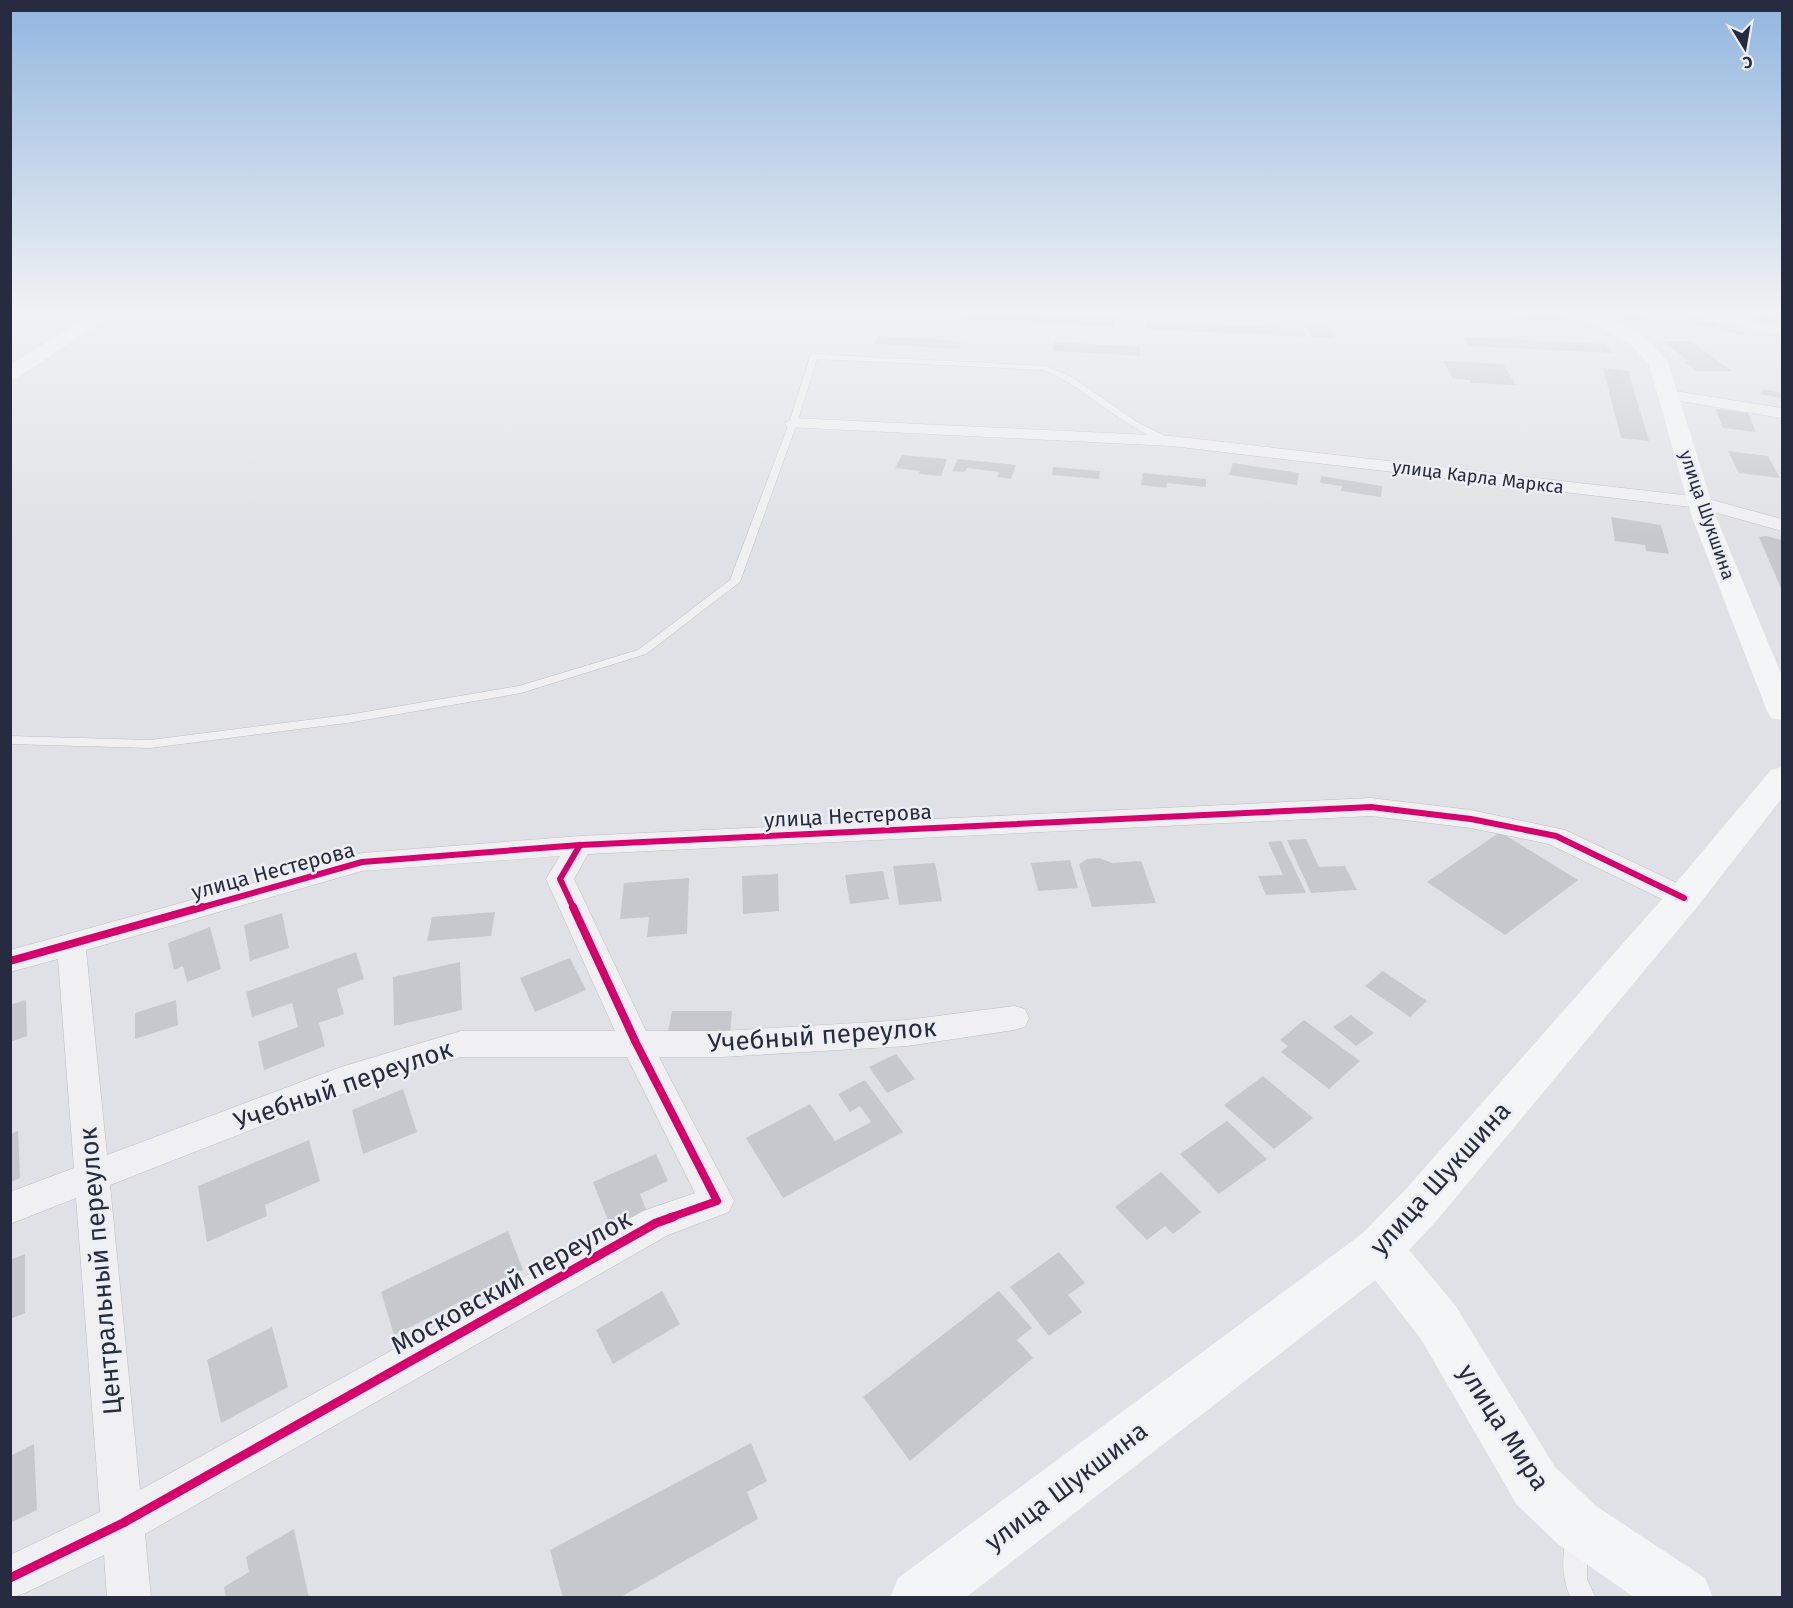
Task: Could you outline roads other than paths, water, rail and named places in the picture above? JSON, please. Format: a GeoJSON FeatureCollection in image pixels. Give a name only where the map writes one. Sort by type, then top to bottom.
{"type":"FeatureCollection","features":[{"type":"Feature","properties":{"kind":"street","name":"улица Шукшина"},"geometry":{"type":"LineString","coordinates":[[1666,389],[1704,517],[1782,711]]}},
{"type":"Feature","properties":{"kind":"street"},"geometry":{"type":"LineString","coordinates":[[1668,395],[1782,413]]}},
{"type":"Feature","properties":{"kind":"street","name":"улица Карла Маркса"},"geometry":{"type":"LineString","coordinates":[[793,423],[1171,441],[1701,503],[1782,525]]}},
{"type":"Feature","properties":{"kind":"street","name":"улица Шукшина"},"geometry":{"type":"LineString","coordinates":[[918,1598],[1379,1249],[1422,1204],[1684,898],[1782,777]]}},
{"type":"Feature","properties":{"kind":"street","name":"улица Нестерова"},"geometry":{"type":"LineString","coordinates":[[10,962],[362,862],[579,845],[1371,807],[1471,819],[1556,836],[1684,898]]}},
{"type":"Feature","properties":{"kind":"street","name":"Московский переулок"},"geometry":{"type":"LineString","coordinates":[[10,1578],[123,1523],[656,1223],[717,1201],[636,1043],[560,879],[579,845]]}},
{"type":"Feature","properties":{"kind":"street","name":"Центральный переулок"},"geometry":{"type":"LineString","coordinates":[[71,945],[129,1598]]}},
{"type":"Feature","properties":{"kind":"street","name":"Учебный переулок"},"geometry":{"type":"LineString","coordinates":[[10,1208],[352,1076],[461,1044],[722,1044],[907,1033],[1014,1018]]}},
{"type":"Feature","properties":{"kind":"street","name":"улица Мира"},"geometry":{"type":"LineString","coordinates":[[1379,1249],[1438,1322],[1536,1486],[1577,1525],[1685,1598]]}},
{"type":"Feature","properties":{"kind":"lane"},"geometry":{"type":"LineString","coordinates":[[10,740],[150,744],[347,719],[521,689],[642,652],[735,582],[804,389]]}},
{"type":"Feature","properties":{"kind":"lane"},"geometry":{"type":"LineString","coordinates":[[1084,389],[1134,424],[1171,441]]}},
{"type":"Feature","properties":{"kind":"lane"},"geometry":{"type":"LineString","coordinates":[[1577,1525],[1575,1581],[1584,1598]]}}]}
